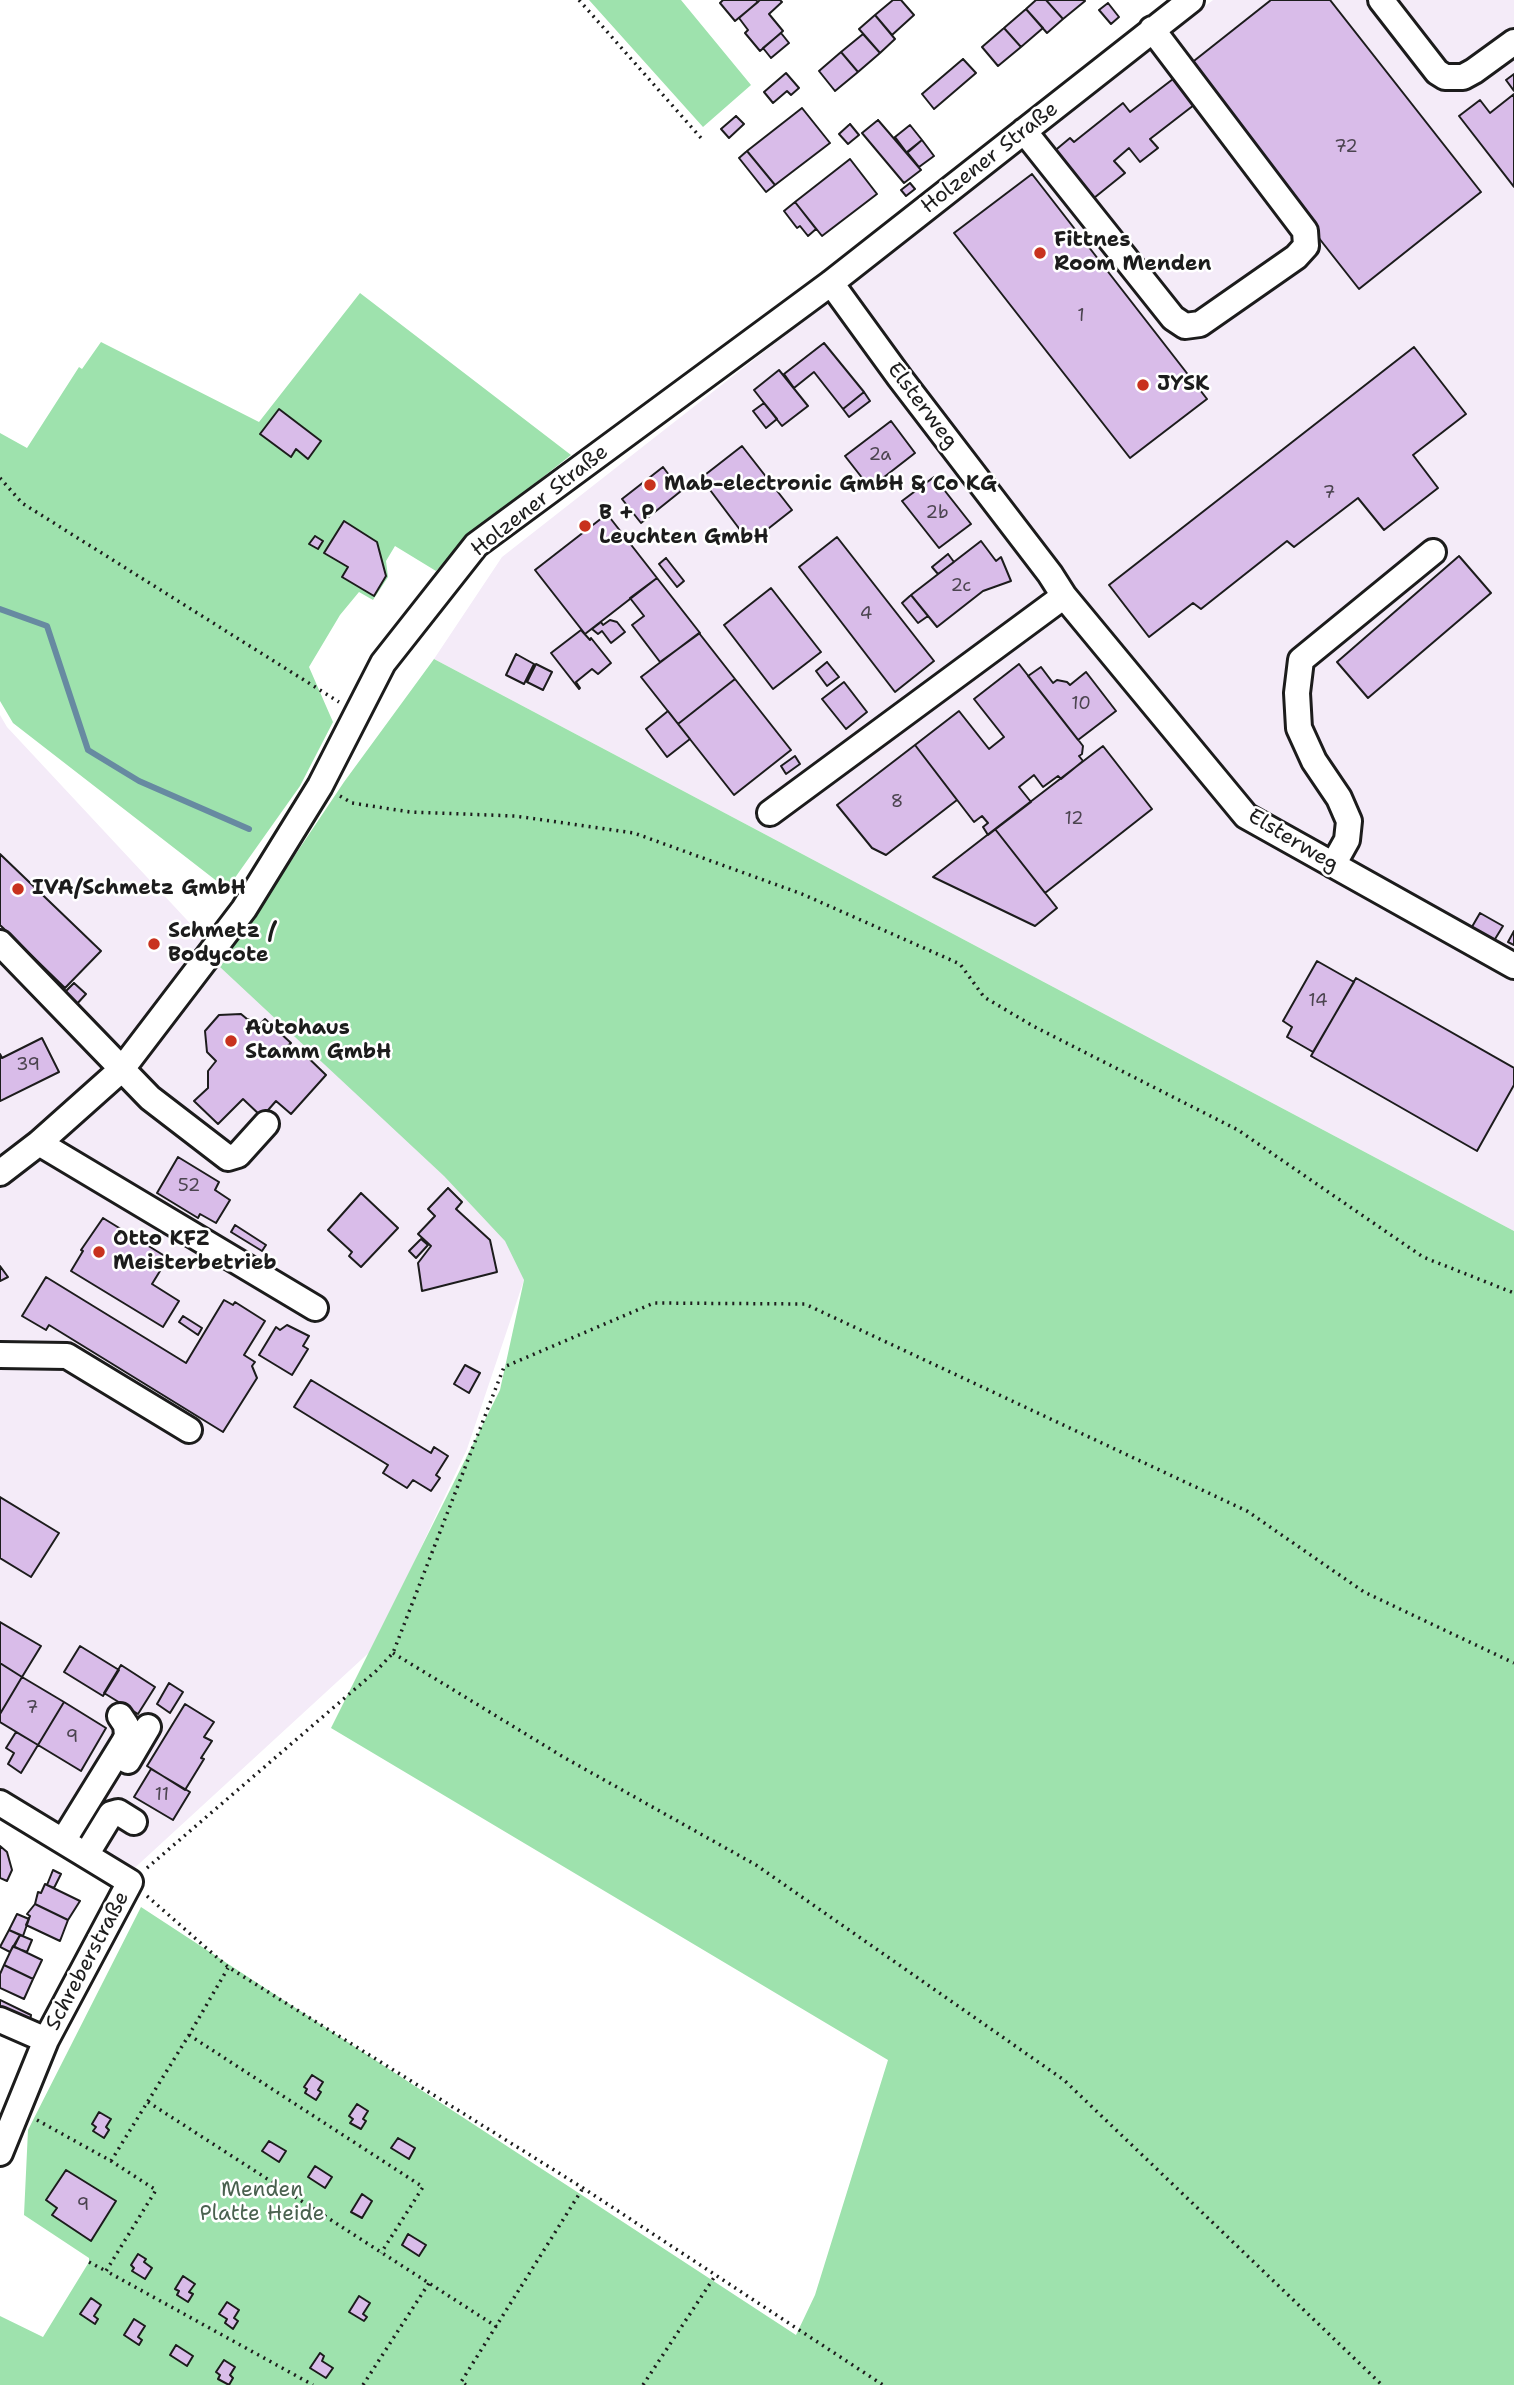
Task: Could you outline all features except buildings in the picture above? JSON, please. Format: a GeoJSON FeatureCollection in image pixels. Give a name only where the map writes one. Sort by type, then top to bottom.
{"type":"FeatureCollection","features":[{"type":"Feature","properties":{"kind":"street","name":"Holzener Straße"},"geometry":{"type":"LineString","coordinates":[[0,1173],[40,1143],[122,1069],[244,909],[320,786],[383,663],[477,545],[831,283],[1024,131],[1160,15],[1191,0]]}},
{"type":"Feature","properties":{"kind":"street"},"geometry":{"type":"LineString","coordinates":[[1381,0],[1437,72],[1445,77],[1464,76],[1475,71],[1514,42]]}},
{"type":"Feature","properties":{"kind":"street"},"geometry":{"type":"LineString","coordinates":[[1024,131],[1173,318],[1185,326],[1200,324],[1296,257],[1306,246],[1305,231],[1160,15]]}},
{"type":"Feature","properties":{"kind":"street","name":"Elsterweg"},"geometry":{"type":"LineString","coordinates":[[831,283],[1064,596],[1246,816],[1514,966]]}},
{"type":"Feature","properties":{"kind":"street"},"geometry":{"type":"LineString","coordinates":[[1333,864],[1347,840],[1349,821],[1339,797],[1314,761],[1299,728],[1297,693],[1301,660],[1433,552]]}},
{"type":"Feature","properties":{"kind":"street"},"geometry":{"type":"LineString","coordinates":[[770,813],[1064,596]]}},
{"type":"Feature","properties":{"kind":"street"},"geometry":{"type":"LineString","coordinates":[[0,943],[150,1098],[228,1158],[238,1156],[266,1124]]}},
{"type":"Feature","properties":{"kind":"street"},"geometry":{"type":"LineString","coordinates":[[40,1143],[315,1308]]}},
{"type":"Feature","properties":{"kind":"street"},"geometry":{"type":"LineString","coordinates":[[0,1355],[67,1356],[189,1430]]}},
{"type":"Feature","properties":{"kind":"street"},"geometry":{"type":"LineString","coordinates":[[75,1848],[127,1736],[126,1725],[120,1716]]}},
{"type":"Feature","properties":{"kind":"street"},"geometry":{"type":"LineString","coordinates":[[75,1848],[148,1727]]}},
{"type":"Feature","properties":{"kind":"street"},"geometry":{"type":"LineString","coordinates":[[0,1803],[130,1882]]}},
{"type":"Feature","properties":{"kind":"street"},"geometry":{"type":"LineString","coordinates":[[75,1848],[111,1814],[118,1812],[134,1822]]}},
{"type":"Feature","properties":{"kind":"street","name":"Schreberstraße"},"geometry":{"type":"LineString","coordinates":[[0,2153],[46,2040],[130,1882]]}},
{"type":"Feature","properties":{"kind":"street","name":"Schreberstraße"},"geometry":{"type":"LineString","coordinates":[[0,2020],[46,2040]]}},
{"type":"Feature","properties":{"kind":"path"},"geometry":{"type":"LineString","coordinates":[[579,0],[702,139]]}},
{"type":"Feature","properties":{"kind":"path"},"geometry":{"type":"LineString","coordinates":[[0,478],[22,503],[357,714]]}},
{"type":"Feature","properties":{"kind":"path"},"geometry":{"type":"LineString","coordinates":[[320,786],[352,803],[399,810],[515,816],[634,833],[802,894],[960,964],[984,997],[1033,1026],[1238,1130],[1423,1257],[1514,1293]]}},
{"type":"Feature","properties":{"kind":"path"},"geometry":{"type":"LineString","coordinates":[[883,2385],[583,2188],[228,1967],[130,1882],[376,1671],[393,1653],[504,1367],[654,1303],[805,1304],[1247,1511],[1364,1592],[1514,1663]]}},
{"type":"Feature","properties":{"kind":"path"},"geometry":{"type":"LineString","coordinates":[[393,1653],[565,1758],[756,1865],[1064,2080],[1382,2385]]}},
{"type":"Feature","properties":{"kind":"path"},"geometry":{"type":"LineString","coordinates":[[111,2161],[228,1967]]}},
{"type":"Feature","properties":{"kind":"path"},"geometry":{"type":"LineString","coordinates":[[189,2035],[423,2187],[381,2253]]}},
{"type":"Feature","properties":{"kind":"path"},"geometry":{"type":"LineString","coordinates":[[148,2102],[497,2327]]}},
{"type":"Feature","properties":{"kind":"path"},"geometry":{"type":"LineString","coordinates":[[17,2109],[111,2161],[156,2190],[106,2271]]}},
{"type":"Feature","properties":{"kind":"path"},"geometry":{"type":"LineString","coordinates":[[466,2385],[461,2382],[583,2188]]}},
{"type":"Feature","properties":{"kind":"path"},"geometry":{"type":"LineString","coordinates":[[89,2262],[313,2385]]}},
{"type":"Feature","properties":{"kind":"path"},"geometry":{"type":"LineString","coordinates":[[643,2385],[716,2275]]}},
{"type":"Feature","properties":{"kind":"path"},"geometry":{"type":"LineString","coordinates":[[363,2385],[429,2283]]}},
{"type":"Feature","properties":{"kind":"shaded area"},"geometry":{"type":"Polygon","coordinates":[[[1213,0],[1514,0],[1514,1231],[434,659],[502,557],[1213,0]]]}},
{"type":"Feature","properties":{"kind":"shaded area"},"geometry":{"type":"Polygon","coordinates":[[[0,715],[7,727],[269,1008],[511,1239],[524,1280],[467,1449],[374,1648],[128,1874],[0,1798],[0,715]]]}},
{"type":"Feature","properties":{"kind":"green space"},"geometry":{"type":"Polygon","coordinates":[[[589,0],[681,0],[751,85],[703,127],[589,0]]]}},
{"type":"Feature","properties":{"kind":"green space"},"geometry":{"type":"Polygon","coordinates":[[[360,293],[571,455],[467,537],[436,571],[395,546],[386,561],[388,577],[373,600],[359,592],[340,615],[309,667],[333,722],[300,786],[227,889],[13,723],[0,701],[0,433],[27,448],[79,367],[82,369],[101,342],[259,422],[360,293]]]}},
{"type":"Feature","properties":{"kind":"green space","name":"Menden Platte Heide"},"geometry":{"type":"Polygon","coordinates":[[[434,659],[1514,1231],[1514,2385],[0,2385],[0,2316],[43,2337],[89,2262],[89,2258],[24,2215],[28,2130],[141,1907],[796,2335],[815,2295],[888,2060],[331,1728],[500,1390],[524,1280],[505,1241],[444,1176],[220,967],[344,782],[434,659]]]}},
{"type":"Feature","properties":{"kind":"waterway"},"geometry":{"type":"LineString","coordinates":[[0,609],[47,626],[88,750],[139,781],[249,829]]}},
{"type":"Feature","properties":{"kind":"place","name":"Fittnes Room Menden"},"geometry":{"type":"Point","coordinates":[1040,253]}},
{"type":"Feature","properties":{"kind":"place","name":"JYSK"},"geometry":{"type":"Point","coordinates":[1143,385]}},
{"type":"Feature","properties":{"kind":"place","name":"Mab-electronic GmbH & Co KG"},"geometry":{"type":"Point","coordinates":[650,485]}},
{"type":"Feature","properties":{"kind":"place","name":"B + P Leuchten GmbH"},"geometry":{"type":"Point","coordinates":[585,526]}},
{"type":"Feature","properties":{"kind":"place","name":"IVA/Schmetz GmbH"},"geometry":{"type":"Point","coordinates":[18,889]}},
{"type":"Feature","properties":{"kind":"place","name":"Schmetz / Bodycote"},"geometry":{"type":"Point","coordinates":[154,944]}},
{"type":"Feature","properties":{"kind":"place","name":"Autohaus Stamm GmbH"},"geometry":{"type":"Point","coordinates":[231,1041]}},
{"type":"Feature","properties":{"kind":"place","name":"Otto KFZ Meisterbetrieb"},"geometry":{"type":"Point","coordinates":[99,1252]}}]}
